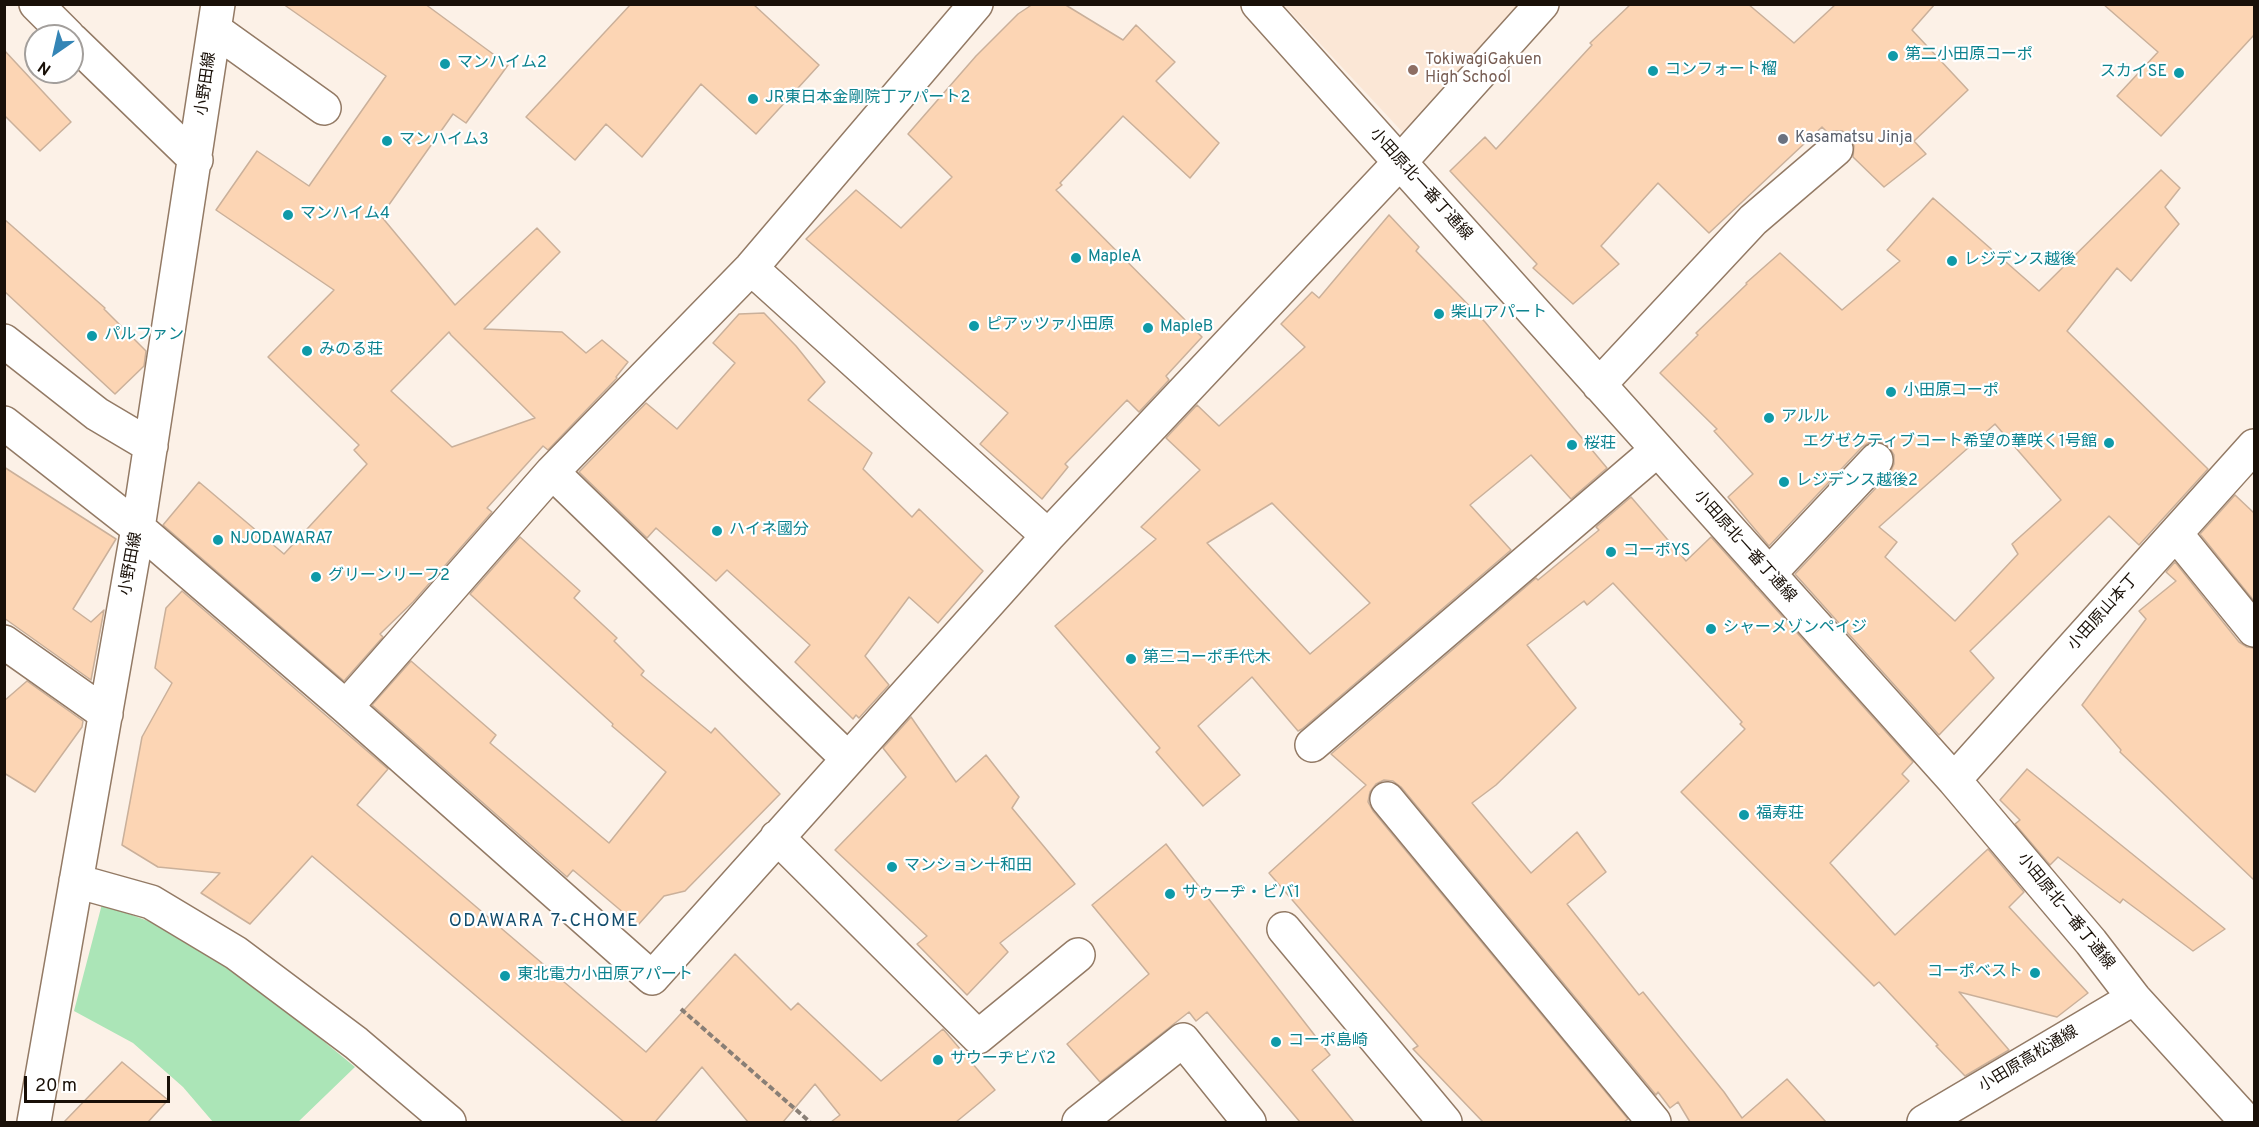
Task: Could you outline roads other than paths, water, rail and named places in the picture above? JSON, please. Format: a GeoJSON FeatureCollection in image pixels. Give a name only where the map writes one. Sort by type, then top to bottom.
{"type":"FeatureCollection","features":[{"type":"Feature","properties":{"kind":"street"},"geometry":{"type":"LineString","coordinates":[[36,4],[56,24]]}},
{"type":"Feature","properties":{"kind":"street"},"geometry":{"type":"LineString","coordinates":[[346,707],[552,472],[751,268],[976,4]]}},
{"type":"Feature","properties":{"kind":"street","name":"小田原北一番丁通線"},"geometry":{"type":"LineString","coordinates":[[1258,4],[1954,780],[2091,942],[2134,998],[2247,1122]]}},
{"type":"Feature","properties":{"kind":"street"},"geometry":{"type":"LineString","coordinates":[[4,423],[138,528],[346,707],[652,978],[1048,536],[1400,162],[1542,4]]}},
{"type":"Feature","properties":{"kind":"street"},"geometry":{"type":"LineString","coordinates":[[217,17],[324,108]]}},
{"type":"Feature","properties":{"kind":"street","name":"小野田線"},"geometry":{"type":"LineString","coordinates":[[34,1122],[138,528],[217,17]]}},
{"type":"Feature","properties":{"kind":"street"},"geometry":{"type":"LineString","coordinates":[[84,51],[196,160]]}},
{"type":"Feature","properties":{"kind":"street"},"geometry":{"type":"LineString","coordinates":[[1599,385],[1753,220],[1836,149]]}},
{"type":"Feature","properties":{"kind":"street"},"geometry":{"type":"LineString","coordinates":[[751,268],[1048,536]]}},
{"type":"Feature","properties":{"kind":"street"},"geometry":{"type":"LineString","coordinates":[[4,341],[97,414],[151,446]]}},
{"type":"Feature","properties":{"kind":"street","name":"小田原山本丁"},"geometry":{"type":"LineString","coordinates":[[1954,780],[2254,446]]}},
{"type":"Feature","properties":{"kind":"street"},"geometry":{"type":"LineString","coordinates":[[1312,745],[1657,450]]}},
{"type":"Feature","properties":{"kind":"street"},"geometry":{"type":"LineString","coordinates":[[1769,574],[1876,460]]}},
{"type":"Feature","properties":{"kind":"street"},"geometry":{"type":"LineString","coordinates":[[552,472],[848,758]]}},
{"type":"Feature","properties":{"kind":"street"},"geometry":{"type":"LineString","coordinates":[[2176,534],[2254,630]]}},
{"type":"Feature","properties":{"kind":"street"},"geometry":{"type":"LineString","coordinates":[[4,642],[106,714]]}},
{"type":"Feature","properties":{"kind":"street"},"geometry":{"type":"LineString","coordinates":[[1388,799],[1653,1122]]}},
{"type":"Feature","properties":{"kind":"street"},"geometry":{"type":"LineString","coordinates":[[777,837],[978,1037],[1078,955]]}},
{"type":"Feature","properties":{"kind":"street"},"geometry":{"type":"LineString","coordinates":[[76,881],[151,902],[236,953],[356,1044],[449,1122]]}},
{"type":"Feature","properties":{"kind":"street"},"geometry":{"type":"LineString","coordinates":[[1284,929],[1445,1122]]}},
{"type":"Feature","properties":{"kind":"street","name":"小田原高松通線"},"geometry":{"type":"LineString","coordinates":[[1924,1122],[2134,998]]}},
{"type":"Feature","properties":{"kind":"street"},"geometry":{"type":"LineString","coordinates":[[1079,1122],[1183,1040],[1249,1122]]}},
{"type":"Feature","properties":{"kind":"place","name":"第二小田原コーポ"},"geometry":{"type":"Point","coordinates":[1893,56]}},
{"type":"Feature","properties":{"kind":"place","name":"マンハイム2"},"geometry":{"type":"Point","coordinates":[445,64]}},
{"type":"Feature","properties":{"kind":"place","name":"TokiwagiGakuen High School"},"geometry":{"type":"Point","coordinates":[1413,70]}},
{"type":"Feature","properties":{"kind":"place","name":"コンフォート榴"},"geometry":{"type":"Point","coordinates":[1653,71]}},
{"type":"Feature","properties":{"kind":"place","name":"スカイSE"},"geometry":{"type":"Point","coordinates":[2179,73]}},
{"type":"Feature","properties":{"kind":"place","name":"JR東日本金剛院丁アパート2"},"geometry":{"type":"Point","coordinates":[753,99]}},
{"type":"Feature","properties":{"kind":"place","name":"Kasamatsu Jinja"},"geometry":{"type":"Point","coordinates":[1783,139]}},
{"type":"Feature","properties":{"kind":"place","name":"マンハイム3"},"geometry":{"type":"Point","coordinates":[387,141]}},
{"type":"Feature","properties":{"kind":"place","name":"マンハイム4"},"geometry":{"type":"Point","coordinates":[288,215]}},
{"type":"Feature","properties":{"kind":"place","name":"MapleA"},"geometry":{"type":"Point","coordinates":[1076,258]}},
{"type":"Feature","properties":{"kind":"place","name":"レジデンス越後"},"geometry":{"type":"Point","coordinates":[1952,261]}},
{"type":"Feature","properties":{"kind":"place","name":"柴山アパート"},"geometry":{"type":"Point","coordinates":[1439,314]}},
{"type":"Feature","properties":{"kind":"place","name":"ピアッツァ小田原"},"geometry":{"type":"Point","coordinates":[974,326]}},
{"type":"Feature","properties":{"kind":"place","name":"MapleB"},"geometry":{"type":"Point","coordinates":[1148,328]}},
{"type":"Feature","properties":{"kind":"place","name":"パルファン"},"geometry":{"type":"Point","coordinates":[92,336]}},
{"type":"Feature","properties":{"kind":"place","name":"みのる荘"},"geometry":{"type":"Point","coordinates":[307,351]}},
{"type":"Feature","properties":{"kind":"place","name":"小田原コーポ"},"geometry":{"type":"Point","coordinates":[1891,392]}},
{"type":"Feature","properties":{"kind":"place","name":"アルル"},"geometry":{"type":"Point","coordinates":[1769,418]}},
{"type":"Feature","properties":{"kind":"place","name":"エグゼクティブコート希望の華咲く1号館"},"geometry":{"type":"Point","coordinates":[2109,443]}},
{"type":"Feature","properties":{"kind":"place","name":"桜荘"},"geometry":{"type":"Point","coordinates":[1572,445]}},
{"type":"Feature","properties":{"kind":"place","name":"レジデンス越後2"},"geometry":{"type":"Point","coordinates":[1784,482]}},
{"type":"Feature","properties":{"kind":"place","name":"ハイネ國分"},"geometry":{"type":"Point","coordinates":[717,531]}},
{"type":"Feature","properties":{"kind":"place","name":"NJODAWARA7"},"geometry":{"type":"Point","coordinates":[218,540]}},
{"type":"Feature","properties":{"kind":"place","name":"コーポYS"},"geometry":{"type":"Point","coordinates":[1611,552]}},
{"type":"Feature","properties":{"kind":"place","name":"グリーンリーフ2"},"geometry":{"type":"Point","coordinates":[316,577]}},
{"type":"Feature","properties":{"kind":"place","name":"シャーメゾンペイジ"},"geometry":{"type":"Point","coordinates":[1711,629]}},
{"type":"Feature","properties":{"kind":"place","name":"第三コーポ手代木"},"geometry":{"type":"Point","coordinates":[1131,659]}},
{"type":"Feature","properties":{"kind":"place","name":"福寿荘"},"geometry":{"type":"Point","coordinates":[1744,815]}},
{"type":"Feature","properties":{"kind":"place","name":"マンション十和田"},"geometry":{"type":"Point","coordinates":[892,867]}},
{"type":"Feature","properties":{"kind":"place","name":"サゥーヂ・ビバ1"},"geometry":{"type":"Point","coordinates":[1170,894]}},
{"type":"Feature","properties":{"kind":"place","name":"コーポベスト"},"geometry":{"type":"Point","coordinates":[2035,973]}},
{"type":"Feature","properties":{"kind":"place","name":"東北電力小田原アパート"},"geometry":{"type":"Point","coordinates":[505,976]}},
{"type":"Feature","properties":{"kind":"place","name":"コーポ島崎"},"geometry":{"type":"Point","coordinates":[1276,1042]}},
{"type":"Feature","properties":{"kind":"place","name":"サウーヂビバ2"},"geometry":{"type":"Point","coordinates":[938,1060]}},
{"type":"Feature","properties":{"kind":"district","name":"ODAWARA 7-CHOME"},"geometry":{"type":"Point","coordinates":[544,922]}}]}
